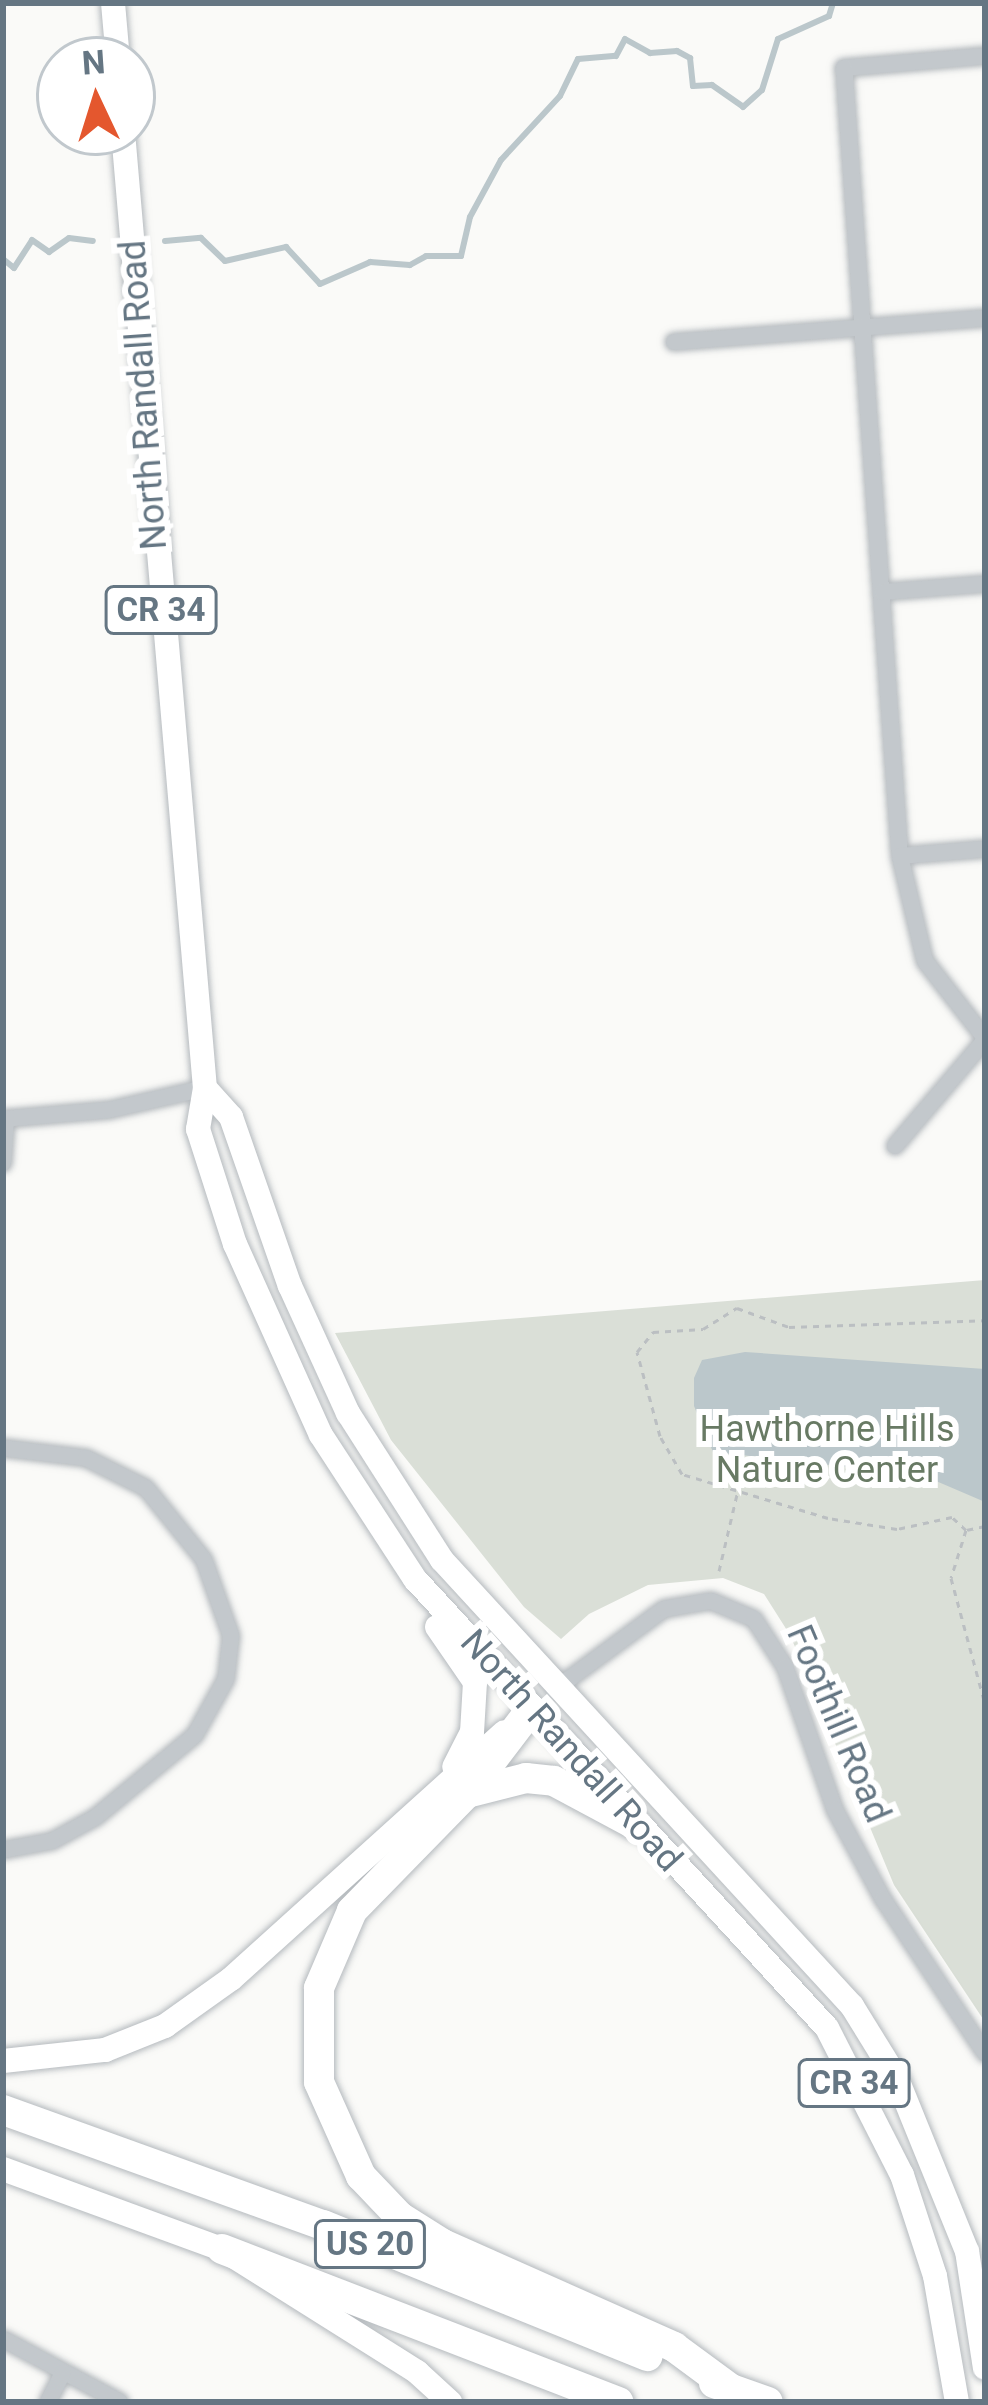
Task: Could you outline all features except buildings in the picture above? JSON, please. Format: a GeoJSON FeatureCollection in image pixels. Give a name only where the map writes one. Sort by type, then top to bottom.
{"type":"FeatureCollection","features":[{"type":"Feature","properties":{"kind":"highway"},"geometry":{"type":"LineString","coordinates":[[530,1712],[368,1887],[337,1940],[319,1988],[315,2040],[337,2133],[361,2176],[400,2217],[442,2244],[674,2347],[731,2390]]}},
{"type":"Feature","properties":{"kind":"highway"},"geometry":{"type":"LineString","coordinates":[[459,1784],[526,1778],[554,1781],[638,1826]]}},
{"type":"Feature","properties":{"kind":"highway","name":"US 20"},"geometry":{"type":"LineString","coordinates":[[3,2110],[322,2225],[768,2402]]}},
{"type":"Feature","properties":{"kind":"highway","name":"US 20"},"geometry":{"type":"LineString","coordinates":[[222,2249],[618,2402]]}},
{"type":"Feature","properties":{"kind":"main road"},"geometry":{"type":"LineString","coordinates":[[113,3],[116,36]]}},
{"type":"Feature","properties":{"kind":"main road","name":"North Randall Road"},"geometry":{"type":"LineString","coordinates":[[125,156],[205,1088],[198,1129],[244,1266],[321,1435],[416,1579],[530,1712],[827,2028],[902,2175],[935,2276],[957,2402]]}},
{"type":"Feature","properties":{"kind":"main road","name":"North Randall Road"},"geometry":{"type":"LineString","coordinates":[[205,1088],[231,1117],[290,1286],[348,1413],[442,1560],[554,1690],[852,2006],[932,2151],[967,2251],[985,2368]]}},
{"type":"Feature","properties":{"kind":"main road"},"geometry":{"type":"LineString","coordinates":[[3,2061],[105,2050],[165,2026],[231,1979],[459,1784],[472,1732],[475,1682],[394,1573],[378,1522]]}},
{"type":"Feature","properties":{"kind":"main road","name":"US 20"},"geometry":{"type":"LineString","coordinates":[[3,2170],[222,2249]]}},
{"type":"Feature","properties":{"kind":"main road"},"geometry":{"type":"LineString","coordinates":[[222,2249],[417,2372],[450,2402]]}},
{"type":"Feature","properties":{"kind":"street"},"geometry":{"type":"LineString","coordinates":[[895,1147],[985,1039],[926,961],[900,856],[844,68],[985,56]]}},
{"type":"Feature","properties":{"kind":"street"},"geometry":{"type":"LineString","coordinates":[[674,342],[985,318]]}},
{"type":"Feature","properties":{"kind":"street"},"geometry":{"type":"LineString","coordinates":[[883,592],[985,584]]}},
{"type":"Feature","properties":{"kind":"street"},"geometry":{"type":"LineString","coordinates":[[900,856],[985,849]]}},
{"type":"Feature","properties":{"kind":"street"},"geometry":{"type":"LineString","coordinates":[[3,1163],[4,1119],[109,1110],[205,1088]]}},
{"type":"Feature","properties":{"kind":"street"},"geometry":{"type":"LineString","coordinates":[[3,1448],[86,1458],[146,1487],[204,1560],[231,1636],[226,1679],[195,1735],[84,1824],[52,1841],[3,1850]]}},
{"type":"Feature","properties":{"kind":"street","name":"Foothill Road"},"geometry":{"type":"LineString","coordinates":[[554,1690],[664,1609],[711,1601],[754,1619],[785,1667],[835,1810],[883,1899],[985,2053]]}},
{"type":"Feature","properties":{"kind":"street"},"geometry":{"type":"LineString","coordinates":[[3,2339],[120,2402]]}},
{"type":"Feature","properties":{"kind":"street"},"geometry":{"type":"LineString","coordinates":[[48,2402],[63,2373]]}},
{"type":"Feature","properties":{"kind":"path"},"geometry":{"type":"LineString","coordinates":[[966,1530],[952,1517],[897,1529],[828,1518],[739,1486],[682,1474],[660,1436],[637,1352],[653,1332],[703,1329],[737,1308],[789,1327],[985,1320]]}},
{"type":"Feature","properties":{"kind":"path"},"geometry":{"type":"LineString","coordinates":[[718,1571],[739,1486]]}},
{"type":"Feature","properties":{"kind":"path"},"geometry":{"type":"LineString","coordinates":[[966,1530],[985,1526]]}},
{"type":"Feature","properties":{"kind":"path"},"geometry":{"type":"LineString","coordinates":[[966,1530],[956,1550],[952,1599],[985,1704]]}},
{"type":"Feature","properties":{"kind":"green space","name":"Hawthorne Hills Nature Center"},"geometry":{"type":"Polygon","coordinates":[[[985,1280],[985,2022],[894,1885],[790,1635],[764,1594],[723,1578],[648,1585],[589,1614],[561,1639],[524,1607],[391,1440],[335,1333],[985,1280]]]}},
{"type":"Feature","properties":{"kind":"shaded area"},"geometry":{"type":"Polygon","coordinates":[[[745,1352],[985,1369],[985,1502],[922,1475],[713,1452],[694,1406],[694,1378],[702,1360],[745,1352]]]}},
{"type":"Feature","properties":{"kind":"waterway"},"geometry":{"type":"LineString","coordinates":[[165,241],[201,238],[225,261],[286,247],[320,284],[370,262],[410,265],[426,256],[461,256],[470,217],[501,160],[560,96],[578,59],[616,56],[625,39],[650,53],[677,51],[690,58],[693,86],[712,85],[743,107],[762,90],[778,39],[829,16],[833,3]]}},
{"type":"Feature","properties":{"kind":"waterway"},"geometry":{"type":"LineString","coordinates":[[3,259],[14,268],[32,240],[49,252],[69,238],[93,241]]}}]}
